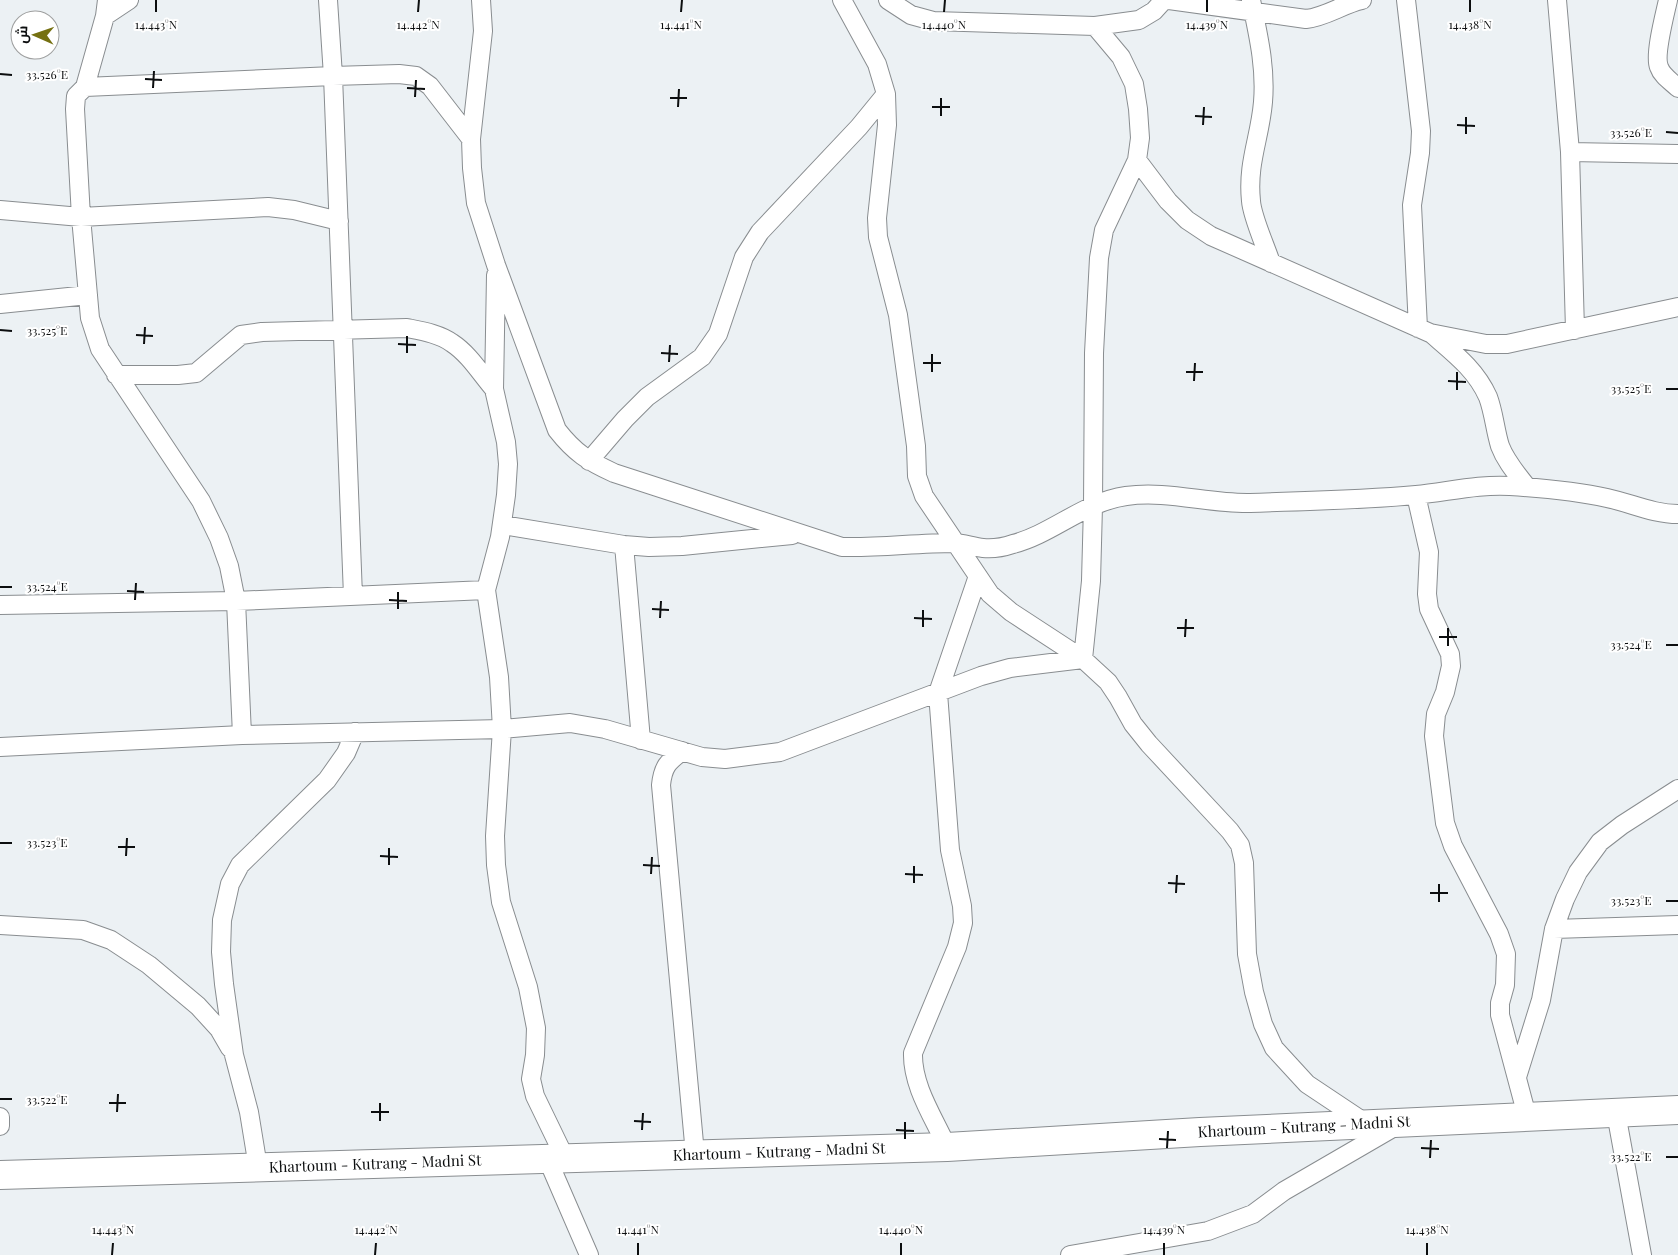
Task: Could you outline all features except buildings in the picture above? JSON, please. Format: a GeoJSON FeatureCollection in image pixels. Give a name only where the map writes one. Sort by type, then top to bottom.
{"type":"FeatureCollection","features":[{"type":"Feature","properties":{"kind":"highway","name":"Khartoum - Kutrang - Madni St"},"geometry":{"type":"LineString","coordinates":[[0,1174],[947,1147],[1200,1132],[1678,1110]]}},
{"type":"Feature","properties":{"kind":"street"},"geometry":{"type":"LineString","coordinates":[[129,0],[106,8],[85,87],[76,96],[81,217],[90,318],[100,349],[201,501],[219,538],[236,601],[242,735]]}},
{"type":"Feature","properties":{"kind":"street"},"geometry":{"type":"LineString","coordinates":[[328,0],[333,76],[353,596]]}},
{"type":"Feature","properties":{"kind":"street"},"geometry":{"type":"LineString","coordinates":[[481,0],[483,31],[471,138],[476,203],[496,265],[557,430],[570,447],[589,461],[614,473],[800,534],[842,546],[867,547],[956,543],[985,548],[1012,544],[1033,537],[1093,506],[1126,496],[1162,495],[1224,503],[1249,503],[1416,494],[1486,486],[1527,487],[1578,492],[1609,498],[1649,510],[1678,514]]}},
{"type":"Feature","properties":{"kind":"street"},"geometry":{"type":"LineString","coordinates":[[842,0],[878,64],[886,94],[887,125],[877,218],[878,237],[898,315],[916,446],[918,476],[924,496],[990,594],[1011,612],[1083,659],[1108,682],[1133,724],[1149,744],[1230,830],[1240,845],[1244,863],[1247,954],[1254,992],[1263,1024],[1274,1048],[1307,1084],[1367,1124]]}},
{"type":"Feature","properties":{"kind":"street"},"geometry":{"type":"LineString","coordinates":[[888,0],[911,14],[933,21],[1095,26],[1139,20],[1154,11],[1164,0]]}},
{"type":"Feature","properties":{"kind":"street"},"geometry":{"type":"LineString","coordinates":[[1169,0],[1252,6],[1306,19],[1317,18],[1355,1],[1362,0]]}},
{"type":"Feature","properties":{"kind":"street"},"geometry":{"type":"LineString","coordinates":[[1406,0],[1421,131],[1420,153],[1412,205],[1424,331],[1467,363],[1478,378],[1488,399],[1500,446],[1510,466],[1527,487]]}},
{"type":"Feature","properties":{"kind":"street"},"geometry":{"type":"LineString","coordinates":[[1557,0],[1570,152],[1575,330]]}},
{"type":"Feature","properties":{"kind":"street"},"geometry":{"type":"LineString","coordinates":[[1668,0],[1657,55],[1658,67],[1678,88]]}},
{"type":"Feature","properties":{"kind":"street"},"geometry":{"type":"LineString","coordinates":[[1252,6],[1265,73],[1263,104],[1249,178],[1251,204],[1271,263]]}},
{"type":"Feature","properties":{"kind":"street"},"geometry":{"type":"LineString","coordinates":[[1083,659],[1091,581],[1094,353],[1099,258],[1104,230],[1138,160],[1140,138],[1134,84],[1121,57],[1095,26]]}},
{"type":"Feature","properties":{"kind":"street"},"geometry":{"type":"LineString","coordinates":[[85,87],[333,76],[399,74],[416,76],[430,86],[471,138]]}},
{"type":"Feature","properties":{"kind":"street"},"geometry":{"type":"LineString","coordinates":[[589,461],[624,419],[647,397],[702,357],[718,334],[744,258],[760,232],[859,127],[886,94]]}},
{"type":"Feature","properties":{"kind":"street"},"geometry":{"type":"LineString","coordinates":[[1570,152],[1678,154]]}},
{"type":"Feature","properties":{"kind":"street"},"geometry":{"type":"LineString","coordinates":[[1138,160],[1168,201],[1187,220],[1210,236],[1424,331],[1486,344],[1507,344],[1678,307]]}},
{"type":"Feature","properties":{"kind":"street"},"geometry":{"type":"LineString","coordinates":[[0,210],[81,217],[268,207],[294,210],[339,221]]}},
{"type":"Feature","properties":{"kind":"street"},"geometry":{"type":"LineString","coordinates":[[496,265],[494,389],[506,442],[508,464],[502,525],[486,590],[499,677],[502,729],[495,836],[496,865],[501,902],[528,987],[536,1028],[535,1055],[531,1080],[589,1255]]}},
{"type":"Feature","properties":{"kind":"street"},"geometry":{"type":"LineString","coordinates":[[0,304],[88,296]]}},
{"type":"Feature","properties":{"kind":"street"},"geometry":{"type":"LineString","coordinates":[[116,375],[178,375],[196,372],[241,335],[262,332],[407,328],[430,333],[451,342],[463,352],[494,389]]}},
{"type":"Feature","properties":{"kind":"street"},"geometry":{"type":"LineString","coordinates":[[1416,494],[1429,552],[1428,609],[1450,654],[1451,666],[1445,692],[1436,714],[1434,736],[1445,823],[1453,846],[1500,934],[1506,954],[1505,985],[1500,1003],[1500,1016],[1527,1116]]}},
{"type":"Feature","properties":{"kind":"street"},"geometry":{"type":"LineString","coordinates":[[502,525],[624,545],[649,547],[682,546],[800,534]]}},
{"type":"Feature","properties":{"kind":"street"},"geometry":{"type":"LineString","coordinates":[[624,545],[642,740]]}},
{"type":"Feature","properties":{"kind":"street"},"geometry":{"type":"LineString","coordinates":[[947,1147],[918,1084],[913,1068],[913,1053],[957,947],[963,923],[962,906],[950,850],[938,692],[978,576]]}},
{"type":"Feature","properties":{"kind":"street"},"geometry":{"type":"LineString","coordinates":[[0,605],[236,601],[486,590]]}},
{"type":"Feature","properties":{"kind":"street"},"geometry":{"type":"LineString","coordinates":[[0,747],[242,735],[502,729],[570,723],[605,729],[702,756],[725,759],[780,752],[981,676],[1010,668],[1083,659]]}},
{"type":"Feature","properties":{"kind":"street"},"geometry":{"type":"LineString","coordinates":[[258,1167],[249,1112],[234,1055],[224,984],[221,952],[222,920],[230,884],[240,865],[327,780],[346,753],[356,732]]}},
{"type":"Feature","properties":{"kind":"street"},"geometry":{"type":"LineString","coordinates":[[682,751],[668,762],[662,772],[661,784],[695,1154]]}},
{"type":"Feature","properties":{"kind":"street"},"geometry":{"type":"LineString","coordinates":[[1517,1077],[1540,1000],[1554,929],[1565,899],[1578,872],[1600,842],[1622,824],[1678,789]]}},
{"type":"Feature","properties":{"kind":"street"},"geometry":{"type":"LineString","coordinates":[[0,925],[83,930],[111,940],[149,965],[198,1006],[219,1029],[234,1055]]}},
{"type":"Feature","properties":{"kind":"street"},"geometry":{"type":"LineString","coordinates":[[1554,929],[1678,925]]}},
{"type":"Feature","properties":{"kind":"street"},"geometry":{"type":"LineString","coordinates":[[1616,1113],[1642,1255]]}},
{"type":"Feature","properties":{"kind":"street"},"geometry":{"type":"LineString","coordinates":[[0,1118],[0,1126]]}},
{"type":"Feature","properties":{"kind":"street"},"geometry":{"type":"LineString","coordinates":[[1070,1255],[1208,1231],[1253,1214],[1284,1191],[1404,1122]]}}]}
